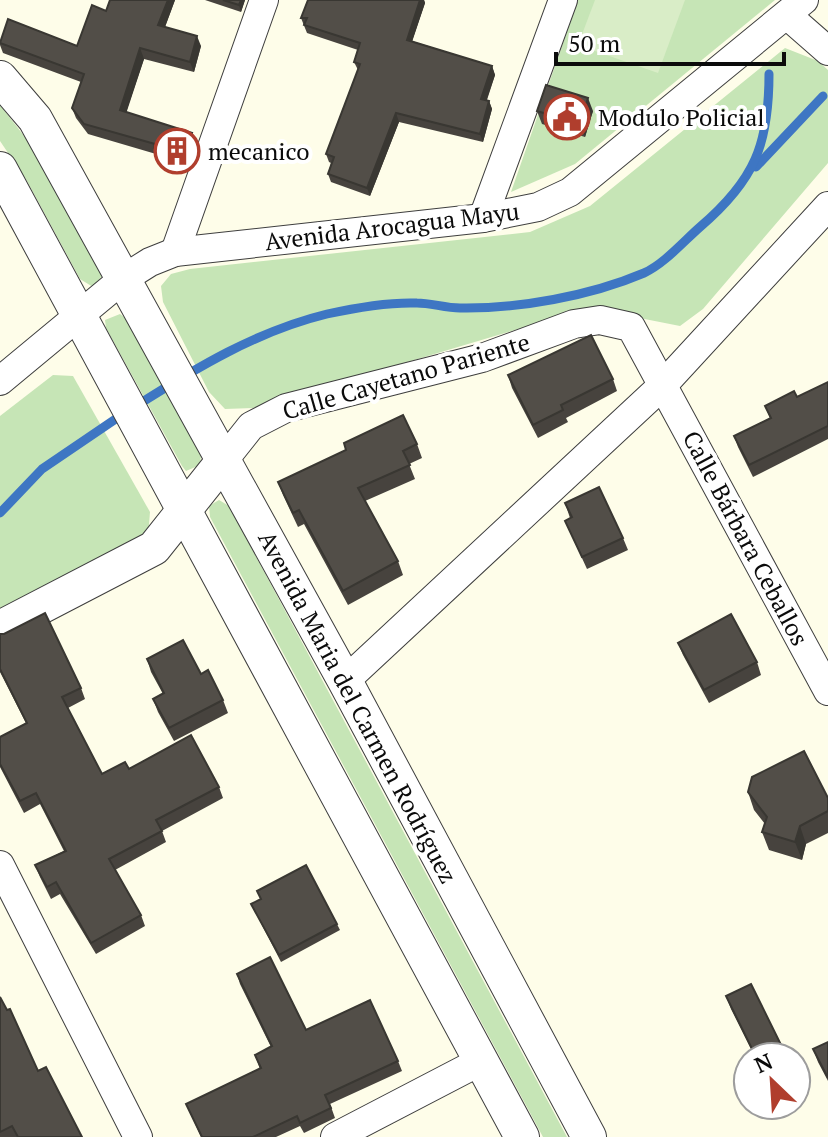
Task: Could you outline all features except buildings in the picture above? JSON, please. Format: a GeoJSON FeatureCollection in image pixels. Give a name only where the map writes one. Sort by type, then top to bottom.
{"type":"FeatureCollection","features":[{"type":"Feature","properties":{"kind":"street"},"geometry":{"type":"LineString","coordinates":[[175,252],[264,0]]}},
{"type":"Feature","properties":{"kind":"street"},"geometry":{"type":"LineString","coordinates":[[483,218],[563,0]]}},
{"type":"Feature","properties":{"kind":"street"},"geometry":{"type":"LineString","coordinates":[[796,8],[828,51]]}},
{"type":"Feature","properties":{"kind":"street","name":"Avenida Arocagua Mayu"},"geometry":{"type":"LineString","coordinates":[[0,381],[81,317],[123,279],[150,262],[175,252],[483,218],[538,207],[570,192],[796,8]]}},
{"type":"Feature","properties":{"kind":"street","name":"Avenida Maria del Carmen Rodríguez"},"geometry":{"type":"LineString","coordinates":[[0,78],[35,119],[345,681],[589,1137]]}},
{"type":"Feature","properties":{"kind":"street"},"geometry":{"type":"LineString","coordinates":[[0,169],[522,1137]]}},
{"type":"Feature","properties":{"kind":"street"},"geometry":{"type":"LineString","coordinates":[[345,681],[663,385],[828,206]]}},
{"type":"Feature","properties":{"kind":"street","name":"Calle Cayetano Pariente"},"geometry":{"type":"LineString","coordinates":[[0,628],[154,548],[251,426],[286,408],[482,358],[574,324],[600,320],[631,327],[663,385]]}},
{"type":"Feature","properties":{"kind":"street","name":"Calle Bárbara Ceballos"},"geometry":{"type":"LineString","coordinates":[[663,385],[828,691]]}},
{"type":"Feature","properties":{"kind":"street"},"geometry":{"type":"LineString","coordinates":[[0,865],[138,1137]]}},
{"type":"Feature","properties":{"kind":"street"},"geometry":{"type":"LineString","coordinates":[[335,1137],[481,1061]]}},
{"type":"Feature","properties":{"kind":"green space"},"geometry":{"type":"Polygon","coordinates":[[[578,0],[775,0],[575,164],[511,192],[578,0]]]}},
{"type":"Feature","properties":{"kind":"green space"},"geometry":{"type":"Polygon","coordinates":[[[595,0],[685,0],[658,73],[578,45],[595,0]]]}},
{"type":"Feature","properties":{"kind":"green space"},"geometry":{"type":"Polygon","coordinates":[[[785,48],[818,61],[828,70],[828,163],[703,309],[680,326],[589,308],[253,408],[225,409],[209,392],[163,302],[161,286],[171,274],[190,269],[530,232],[590,206],[785,48]]]}},
{"type":"Feature","properties":{"kind":"green space"},"geometry":{"type":"Polygon","coordinates":[[[0,105],[28,141],[102,276],[93,287],[80,279],[27,181],[0,141],[0,105]]]}},
{"type":"Feature","properties":{"kind":"green space"},"geometry":{"type":"Polygon","coordinates":[[[120,314],[128,320],[201,456],[200,465],[186,471],[182,466],[106,328],[105,320],[120,314]]]}},
{"type":"Feature","properties":{"kind":"green space"},"geometry":{"type":"Polygon","coordinates":[[[53,375],[73,376],[150,512],[148,537],[0,613],[0,416],[53,375]]]}},
{"type":"Feature","properties":{"kind":"green space"},"geometry":{"type":"Polygon","coordinates":[[[219,500],[229,506],[567,1137],[543,1137],[210,517],[209,506],[219,500]]]}},
{"type":"Feature","properties":{"kind":"waterway"},"geometry":{"type":"LineString","coordinates":[[136,406],[204,365],[252,341],[327,314],[395,303],[460,308],[529,303],[601,288],[644,273],[666,258],[719,210],[746,176],[762,141],[769,74]]}},
{"type":"Feature","properties":{"kind":"waterway"},"geometry":{"type":"LineString","coordinates":[[756,167],[823,96]]}},
{"type":"Feature","properties":{"kind":"waterway"},"geometry":{"type":"LineString","coordinates":[[0,513],[42,469],[123,414]]}},
{"type":"Feature","properties":{"kind":"place","name":"Modulo Policial"},"geometry":{"type":"Point","coordinates":[567,117]}},
{"type":"Feature","properties":{"kind":"place","name":"mecanico"},"geometry":{"type":"Point","coordinates":[177,151]}}]}
